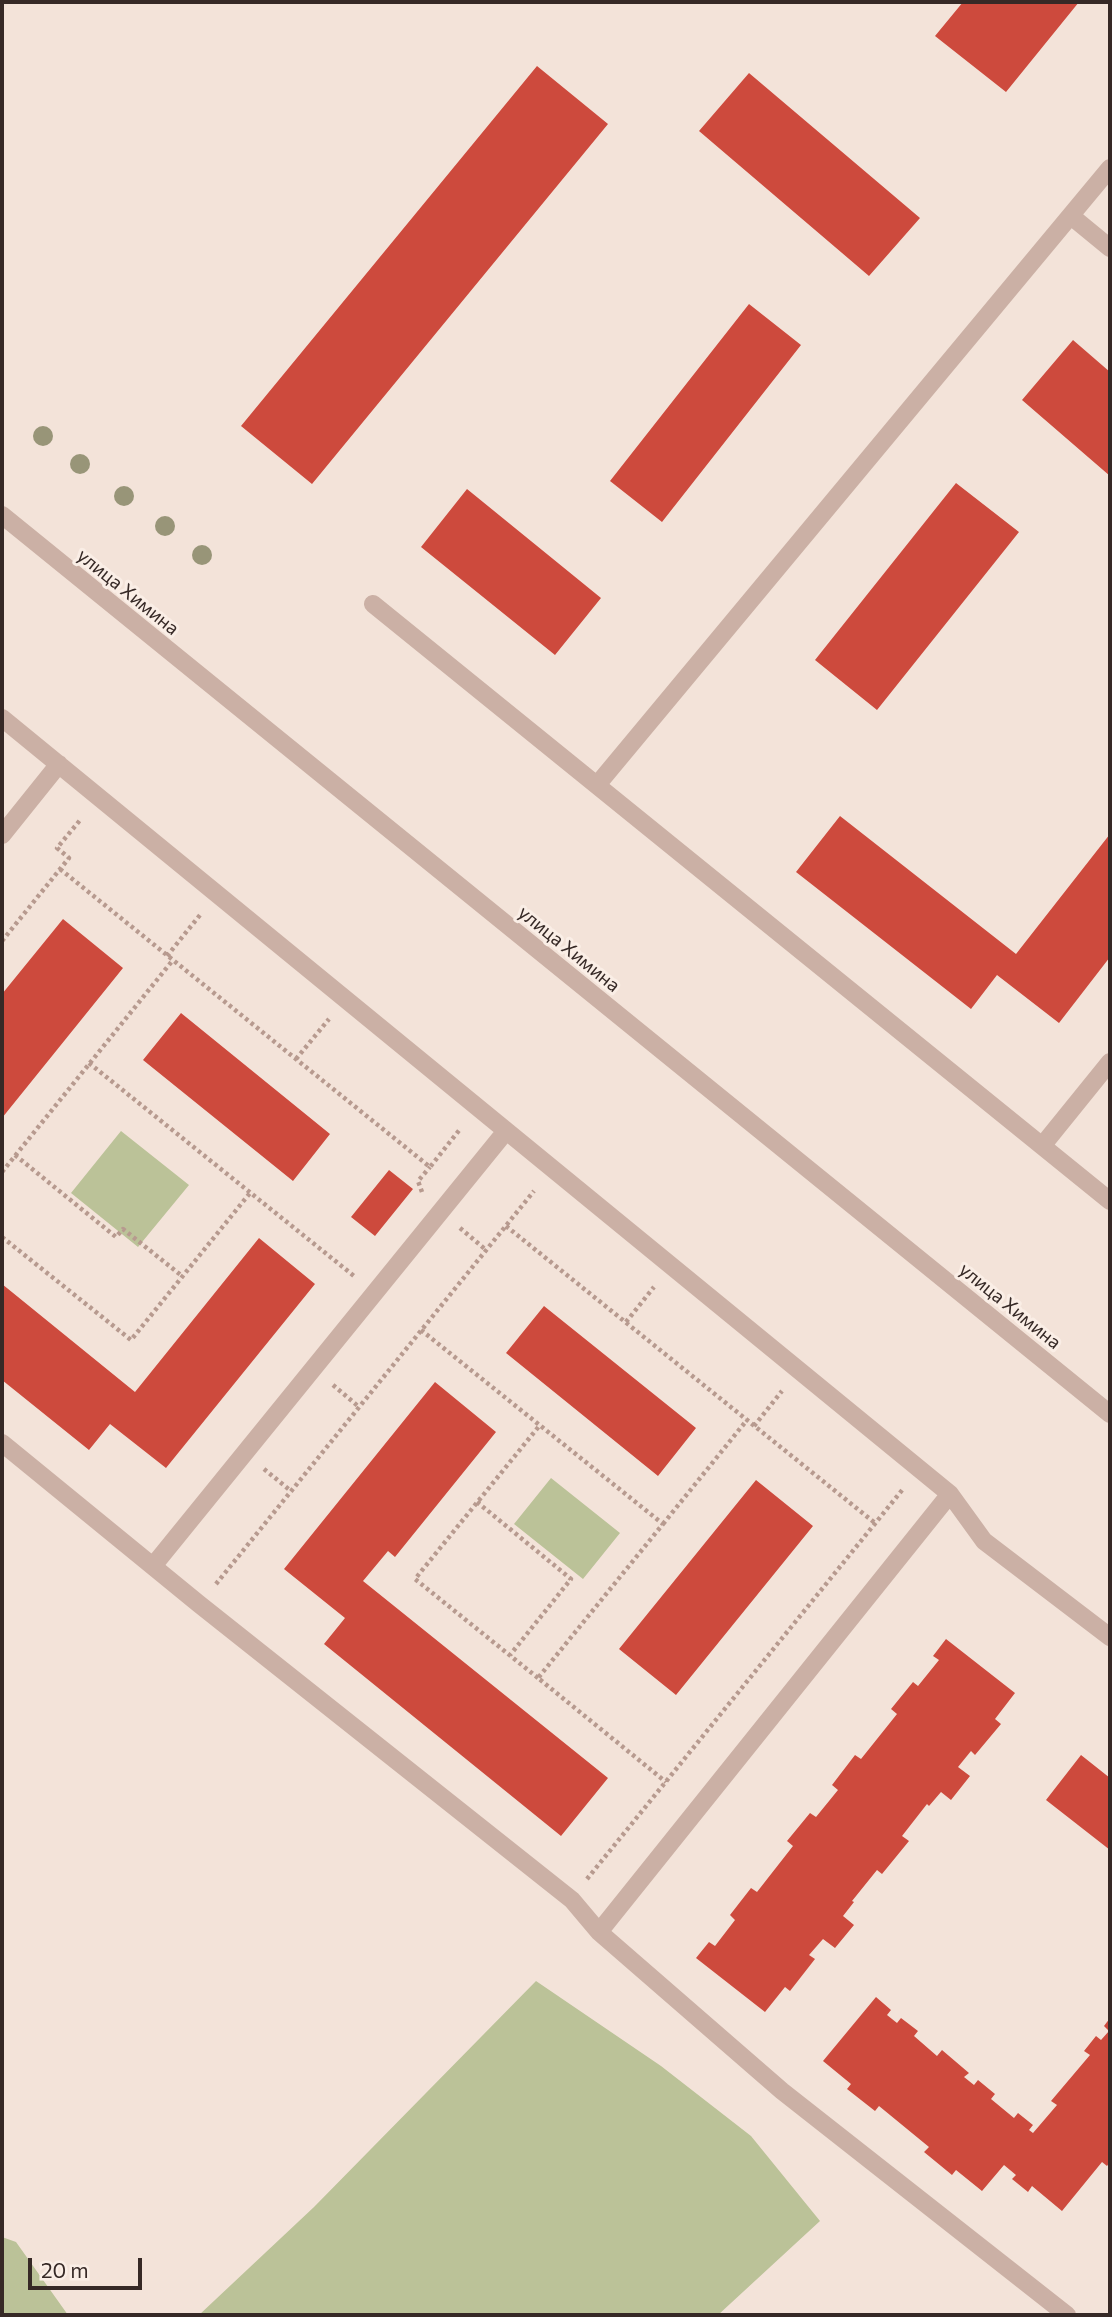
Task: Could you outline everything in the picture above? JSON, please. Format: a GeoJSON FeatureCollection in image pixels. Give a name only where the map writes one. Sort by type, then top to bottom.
{"type":"FeatureCollection","features":[{"type":"Feature","properties":{"kind":"street"},"geometry":{"type":"LineString","coordinates":[[597,785],[1110,168]]}},
{"type":"Feature","properties":{"kind":"street"},"geometry":{"type":"LineString","coordinates":[[1070,216],[1110,248]]}},
{"type":"Feature","properties":{"kind":"street","name":"улица Химина"},"geometry":{"type":"LineString","coordinates":[[2,515],[1110,1414]]}},
{"type":"Feature","properties":{"kind":"street"},"geometry":{"type":"LineString","coordinates":[[373,604],[1110,1201]]}},
{"type":"Feature","properties":{"kind":"street"},"geometry":{"type":"LineString","coordinates":[[2,718],[950,1494],[984,1541],[1110,1637]]}},
{"type":"Feature","properties":{"kind":"street"},"geometry":{"type":"LineString","coordinates":[[2,835],[59,764]]}},
{"type":"Feature","properties":{"kind":"street"},"geometry":{"type":"LineString","coordinates":[[1042,1146],[1110,1062]]}},
{"type":"Feature","properties":{"kind":"street"},"geometry":{"type":"LineString","coordinates":[[153,1566],[506,1131]]}},
{"type":"Feature","properties":{"kind":"street"},"geometry":{"type":"LineString","coordinates":[[2,1443],[199,1604],[572,1900],[599,1932],[782,2091],[1067,2315]]}},
{"type":"Feature","properties":{"kind":"street"},"geometry":{"type":"LineString","coordinates":[[599,1932],[950,1494]]}},
{"type":"Feature","properties":{"kind":"path"},"geometry":{"type":"LineString","coordinates":[[2,942],[69,858],[57,848],[98,797]]}},
{"type":"Feature","properties":{"kind":"path"},"geometry":{"type":"LineString","coordinates":[[60,869],[430,1167],[478,1107]]}},
{"type":"Feature","properties":{"kind":"path"},"geometry":{"type":"LineString","coordinates":[[167,956],[217,894]]}},
{"type":"Feature","properties":{"kind":"path"},"geometry":{"type":"LineString","coordinates":[[2,1172],[173,960]]}},
{"type":"Feature","properties":{"kind":"path"},"geometry":{"type":"LineString","coordinates":[[296,1059],[345,999]]}},
{"type":"Feature","properties":{"kind":"path"},"geometry":{"type":"LineString","coordinates":[[89,1063],[360,1280]]}},
{"type":"Feature","properties":{"kind":"path"},"geometry":{"type":"LineString","coordinates":[[15,1155],[117,1237],[123,1229],[182,1277]]}},
{"type":"Feature","properties":{"kind":"path"},"geometry":{"type":"LineString","coordinates":[[199,1604],[552,1168]]}},
{"type":"Feature","properties":{"kind":"path"},"geometry":{"type":"LineString","coordinates":[[2,1237],[131,1340],[250,1193]]}},
{"type":"Feature","properties":{"kind":"path"},"geometry":{"type":"LineString","coordinates":[[506,1226],[875,1523]]}},
{"type":"Feature","properties":{"kind":"path"},"geometry":{"type":"LineString","coordinates":[[626,1322],[671,1266]]}},
{"type":"Feature","properties":{"kind":"path"},"geometry":{"type":"LineString","coordinates":[[421,1330],[663,1524]]}},
{"type":"Feature","properties":{"kind":"path"},"geometry":{"type":"LineString","coordinates":[[754,1426],[799,1370]]}},
{"type":"Feature","properties":{"kind":"path"},"geometry":{"type":"LineString","coordinates":[[538,1678],[747,1420]]}},
{"type":"Feature","properties":{"kind":"path"},"geometry":{"type":"LineString","coordinates":[[540,1425],[415,1579],[666,1782]]}},
{"type":"Feature","properties":{"kind":"path"},"geometry":{"type":"LineString","coordinates":[[572,1900],[919,1469]]}},
{"type":"Feature","properties":{"kind":"path"},"geometry":{"type":"LineString","coordinates":[[477,1502],[571,1579],[510,1656]]}},
{"type":"Feature","properties":{"kind":"green space"},"geometry":{"type":"Polygon","coordinates":[[[121,1131],[189,1185],[138,1247],[71,1193],[121,1131]]]}},
{"type":"Feature","properties":{"kind":"green space"},"geometry":{"type":"Polygon","coordinates":[[[551,1478],[620,1533],[583,1579],[514,1524],[551,1478]]]}},
{"type":"Feature","properties":{"kind":"green space"},"geometry":{"type":"Polygon","coordinates":[[[536,1981],[661,2066],[751,2136],[820,2221],[718,2315],[199,2315],[314,2207],[536,1981]]]}},
{"type":"Feature","properties":{"kind":"green space"},"geometry":{"type":"Polygon","coordinates":[[[2,2237],[16,2242],[68,2315],[2,2315],[2,2237]]]}},
{"type":"Feature","properties":{"kind":"building"},"geometry":{"type":"Polygon","coordinates":[[[963,2],[1079,2],[1006,92],[935,36],[963,2]]]}},
{"type":"Feature","properties":{"kind":"building"},"geometry":{"type":"Polygon","coordinates":[[[537,66],[608,124],[312,484],[241,426],[537,66]]]}},
{"type":"Feature","properties":{"kind":"building"},"geometry":{"type":"Polygon","coordinates":[[[749,73],[920,218],[869,276],[699,131],[749,73]]]}},
{"type":"Feature","properties":{"kind":"building"},"geometry":{"type":"Polygon","coordinates":[[[749,304],[801,345],[662,522],[610,481],[749,304]]]}},
{"type":"Feature","properties":{"kind":"building"},"geometry":{"type":"Polygon","coordinates":[[[1073,340],[1110,372],[1110,476],[1022,400],[1073,340]]]}},
{"type":"Feature","properties":{"kind":"building"},"geometry":{"type":"Polygon","coordinates":[[[956,483],[1019,532],[877,710],[815,660],[956,483]]]}},
{"type":"Feature","properties":{"kind":"building"},"geometry":{"type":"Polygon","coordinates":[[[467,489],[601,598],[555,655],[421,547],[467,489]]]}},
{"type":"Feature","properties":{"kind":"building"},"geometry":{"type":"Polygon","coordinates":[[[840,816],[1016,954],[1110,834],[1110,957],[1059,1023],[997,975],[971,1009],[796,872],[840,816]]]}},
{"type":"Feature","properties":{"kind":"building"},"geometry":{"type":"Polygon","coordinates":[[[63,919],[123,968],[2,1118],[2,994],[63,919]]]}},
{"type":"Feature","properties":{"kind":"building"},"geometry":{"type":"Polygon","coordinates":[[[181,1013],[330,1134],[293,1181],[143,1060],[181,1013]]]}},
{"type":"Feature","properties":{"kind":"building"},"geometry":{"type":"Polygon","coordinates":[[[389,1170],[413,1189],[375,1236],[351,1217],[389,1170]]]}},
{"type":"Feature","properties":{"kind":"building"},"geometry":{"type":"Polygon","coordinates":[[[259,1238],[315,1284],[166,1468],[110,1424],[89,1450],[2,1380],[2,1284],[135,1392],[259,1238]]]}},
{"type":"Feature","properties":{"kind":"building"},"geometry":{"type":"Polygon","coordinates":[[[544,1306],[696,1428],[658,1476],[506,1353],[544,1306]]]}},
{"type":"Feature","properties":{"kind":"building"},"geometry":{"type":"Polygon","coordinates":[[[435,1382],[496,1432],[395,1557],[388,1551],[363,1581],[608,1778],[561,1836],[324,1644],[345,1618],[284,1569],[435,1382]]]}},
{"type":"Feature","properties":{"kind":"building"},"geometry":{"type":"Polygon","coordinates":[[[756,1480],[813,1526],[676,1695],[619,1649],[756,1480]]]}},
{"type":"Feature","properties":{"kind":"building"},"geometry":{"type":"Polygon","coordinates":[[[946,1639],[1015,1693],[995,1719],[1001,1724],[975,1755],[971,1751],[958,1767],[970,1776],[951,1800],[941,1792],[929,1806],[927,1804],[902,1836],[909,1841],[882,1874],[877,1870],[852,1901],[854,1902],[843,1916],[854,1925],[835,1948],[823,1939],[809,1955],[815,1959],[790,1991],[785,1987],[765,2012],[696,1958],[709,1942],[715,1946],[735,1920],[730,1915],[751,1888],[757,1892],[793,1846],[787,1841],[810,1813],[816,1817],[838,1790],[832,1785],[855,1755],[861,1759],[897,1714],[891,1709],[913,1682],[918,1686],[939,1660],[933,1656],[946,1639]]]}},
{"type":"Feature","properties":{"kind":"building"},"geometry":{"type":"Polygon","coordinates":[[[1081,1755],[1110,1778],[1110,1850],[1046,1800],[1081,1755]]]}},
{"type":"Feature","properties":{"kind":"building"},"geometry":{"type":"Polygon","coordinates":[[[876,1997],[891,2010],[887,2015],[897,2023],[901,2018],[918,2031],[914,2036],[937,2056],[942,2050],[969,2073],[964,2077],[974,2085],[978,2080],[995,2094],[991,2099],[1014,2118],[1018,2113],[1033,2125],[1029,2130],[1033,2133],[1057,2105],[1051,2101],[1090,2055],[1084,2051],[1096,2036],[1101,2040],[1109,2031],[1104,2026],[1110,2018],[1110,2162],[1107,2166],[1102,2162],[1062,2211],[1032,2186],[1028,2192],[1012,2179],[1016,2175],[1004,2165],[982,2191],[956,2170],[952,2175],[924,2152],[929,2147],[879,2106],[875,2111],[847,2089],[851,2084],[823,2061],[876,1997]]]}}]}
